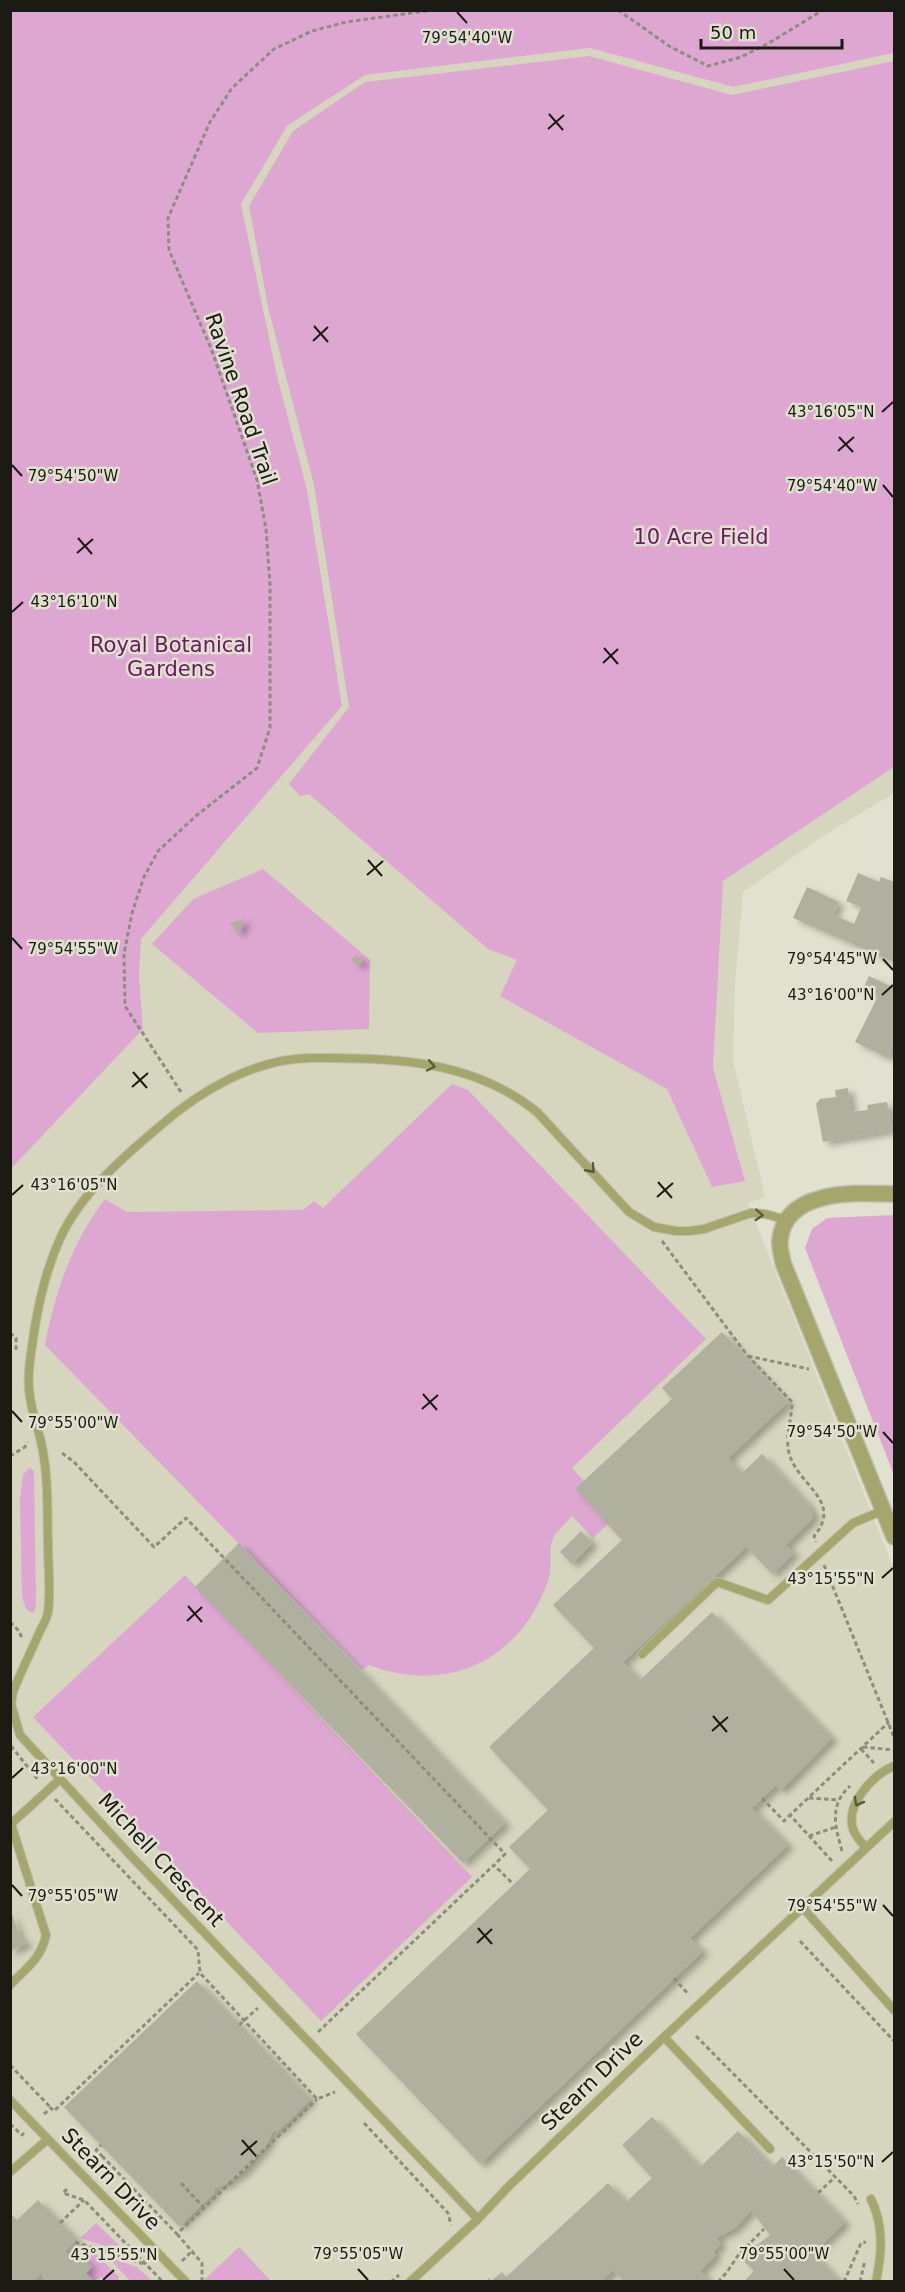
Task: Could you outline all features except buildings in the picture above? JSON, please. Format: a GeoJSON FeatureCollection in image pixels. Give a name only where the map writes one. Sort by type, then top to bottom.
{"type":"FeatureCollection","features":[{"type":"Feature","properties":{"kind":"street"},"geometry":{"type":"LineString","coordinates":[[894,1194],[850,1193],[821,1197],[802,1205],[787,1220],[780,1240],[783,1263],[894,1537]]}},
{"type":"Feature","properties":{"kind":"lane","name":"Michell Crescent"},"geometry":{"type":"LineString","coordinates":[[478,2219],[20,1736],[11,1704],[12,1692],[48,1614],[48,1502],[41,1442],[29,1395],[32,1345],[49,1268],[63,1233],[73,1216],[88,1196],[136,1146],[206,1093],[265,1064],[299,1058],[401,1060],[465,1073],[488,1081],[514,1095],[537,1113],[629,1212],[654,1227],[676,1232],[704,1229],[751,1213],[787,1220]]}},
{"type":"Feature","properties":{"kind":"lane"},"geometry":{"type":"LineString","coordinates":[[642,1654],[717,1582],[768,1600],[853,1523],[884,1509]]}},
{"type":"Feature","properties":{"kind":"lane"},"geometry":{"type":"LineString","coordinates":[[866,1848],[853,1829],[855,1805],[873,1781],[894,1766]]}},
{"type":"Feature","properties":{"kind":"lane"},"geometry":{"type":"LineString","coordinates":[[10,1984],[39,1956],[44,1946],[45,1935],[11,1824],[60,1779]]}},
{"type":"Feature","properties":{"kind":"lane","name":"Stearn Drive"},"geometry":{"type":"LineString","coordinates":[[410,2282],[478,2219],[507,2187],[664,2037],[894,1822]]}},
{"type":"Feature","properties":{"kind":"lane"},"geometry":{"type":"LineString","coordinates":[[802,1908],[894,2010]]}},
{"type":"Feature","properties":{"kind":"lane"},"geometry":{"type":"LineString","coordinates":[[664,2037],[771,2149]]}},
{"type":"Feature","properties":{"kind":"lane","name":"Stearn Drive"},"geometry":{"type":"LineString","coordinates":[[10,2100],[186,2282]]}},
{"type":"Feature","properties":{"kind":"lane"},"geometry":{"type":"LineString","coordinates":[[10,2172],[48,2139]]}},
{"type":"Feature","properties":{"kind":"lane"},"geometry":{"type":"LineString","coordinates":[[872,2199],[880,2222],[881,2238],[876,2282]]}},
{"type":"Feature","properties":{"kind":"path","name":"Ravine Road Trail"},"geometry":{"type":"LineString","coordinates":[[189,1104],[125,1006],[123,954],[132,913],[144,877],[158,851],[197,815],[257,768],[270,728],[270,584],[266,529],[257,480],[212,351],[169,250],[168,218],[210,122],[232,88],[274,49],[312,31],[346,22],[433,10]]}},
{"type":"Feature","properties":{"kind":"path"},"geometry":{"type":"LineString","coordinates":[[618,10],[669,45],[708,66],[741,57],[769,44],[823,10]]}},
{"type":"Feature","properties":{"kind":"path"},"geometry":{"type":"LineString","coordinates":[[654,1227],[747,1355],[792,1402],[788,1450],[797,1474],[820,1498],[824,1506],[824,1517],[820,1529],[814,1536],[894,1737]]}},
{"type":"Feature","properties":{"kind":"path"},"geometry":{"type":"LineString","coordinates":[[747,1355],[828,1374]]}},
{"type":"Feature","properties":{"kind":"path"},"geometry":{"type":"LineString","coordinates":[[62,1453],[74,1462],[154,1547],[186,1518],[505,1854],[316,2033]]}},
{"type":"Feature","properties":{"kind":"path"},"geometry":{"type":"LineString","coordinates":[[10,1622],[19,1630],[22,1641]]}},
{"type":"Feature","properties":{"kind":"path"},"geometry":{"type":"LineString","coordinates":[[762,1798],[784,1821],[889,1722]]}},
{"type":"Feature","properties":{"kind":"path"},"geometry":{"type":"LineString","coordinates":[[10,1745],[48,1791],[198,1950],[200,1973],[317,2099]]}},
{"type":"Feature","properties":{"kind":"path"},"geometry":{"type":"LineString","coordinates":[[863,1747],[894,1750]]}},
{"type":"Feature","properties":{"kind":"path"},"geometry":{"type":"LineString","coordinates":[[808,1798],[838,1800]]}},
{"type":"Feature","properties":{"kind":"path"},"geometry":{"type":"LineString","coordinates":[[790,1815],[832,1862]]}},
{"type":"Feature","properties":{"kind":"path"},"geometry":{"type":"LineString","coordinates":[[809,1836],[836,1827]]}},
{"type":"Feature","properties":{"kind":"path"},"geometry":{"type":"LineString","coordinates":[[494,1865],[513,1884]]}},
{"type":"Feature","properties":{"kind":"path"},"geometry":{"type":"LineString","coordinates":[[800,1941],[894,2041]]}},
{"type":"Feature","properties":{"kind":"path"},"geometry":{"type":"LineString","coordinates":[[10,2065],[54,2112],[200,1973]]}},
{"type":"Feature","properties":{"kind":"path"},"geometry":{"type":"LineString","coordinates":[[674,1978],[689,1995]]}},
{"type":"Feature","properties":{"kind":"path"},"geometry":{"type":"LineString","coordinates":[[239,2025],[259,2007]]}},
{"type":"Feature","properties":{"kind":"path"},"geometry":{"type":"LineString","coordinates":[[317,2025],[321,2029]]}},
{"type":"Feature","properties":{"kind":"path"},"geometry":{"type":"LineString","coordinates":[[696,2036],[854,2196],[858,2205]]}},
{"type":"Feature","properties":{"kind":"path"},"geometry":{"type":"LineString","coordinates":[[177,2234],[317,2099],[335,2092]]}},
{"type":"Feature","properties":{"kind":"path"},"geometry":{"type":"LineString","coordinates":[[44,2114],[51,2108]]}},
{"type":"Feature","properties":{"kind":"path"},"geometry":{"type":"LineString","coordinates":[[364,2123],[448,2214],[452,2222]]}},
{"type":"Feature","properties":{"kind":"path"},"geometry":{"type":"LineString","coordinates":[[10,2124],[22,2135]]}},
{"type":"Feature","properties":{"kind":"path"},"geometry":{"type":"LineString","coordinates":[[100,2145],[96,2150],[193,2250],[202,2263],[202,2282]]}},
{"type":"Feature","properties":{"kind":"path"},"geometry":{"type":"LineString","coordinates":[[78,2149],[93,2164],[102,2156]]}},
{"type":"Feature","properties":{"kind":"path"},"geometry":{"type":"LineString","coordinates":[[818,2193],[835,2177]]}},
{"type":"Feature","properties":{"kind":"path"},"geometry":{"type":"LineString","coordinates":[[181,2183],[204,2208]]}},
{"type":"Feature","properties":{"kind":"path"},"geometry":{"type":"LineString","coordinates":[[67,2189],[63,2193],[84,2200],[162,2281]]}},
{"type":"Feature","properties":{"kind":"path"},"geometry":{"type":"LineString","coordinates":[[60,2223],[84,2200]]}},
{"type":"Feature","properties":{"kind":"path"},"geometry":{"type":"LineString","coordinates":[[718,2282],[739,2254],[764,2229]]}},
{"type":"Feature","properties":{"kind":"path"},"geometry":{"type":"LineString","coordinates":[[844,2282],[861,2243],[866,2242],[867,2232]]}},
{"type":"Feature","properties":{"kind":"path"},"geometry":{"type":"LineString","coordinates":[[75,2242],[146,2264]]}},
{"type":"Feature","properties":{"kind":"path"},"geometry":{"type":"LineString","coordinates":[[179,2265],[193,2250]]}},
{"type":"Feature","properties":{"kind":"path"},"geometry":{"type":"LineString","coordinates":[[860,2282],[866,2253]]}},
{"type":"Feature","properties":{"kind":"shaded area"},"geometry":{"type":"Polygon","coordinates":[[[590,48],[733,87],[894,53],[894,793],[823,836],[743,892],[735,982],[733,1060],[765,1197],[748,1203],[894,1569],[894,2281],[11,2281],[10,1169],[143,1029],[139,976],[141,939],[342,706],[307,489],[260,314],[241,204],[287,126],[365,75],[590,48]]]}},
{"type":"Feature","properties":{"kind":"green space","name":"Royal Botanical Gardens"},"geometry":{"type":"Polygon","coordinates":[[[11,10],[894,10],[894,53],[733,87],[590,48],[365,75],[287,126],[241,204],[277,376],[307,489],[342,706],[141,939],[139,976],[143,1029],[11,1169],[11,10]]]}},
{"type":"Feature","properties":{"kind":"green space","name":"10 Acre Field"},"geometry":{"type":"Polygon","coordinates":[[[589,56],[732,95],[894,61],[894,767],[723,881],[713,1068],[745,1181],[712,1187],[667,1089],[500,996],[517,960],[488,949],[309,794],[300,796],[289,784],[349,707],[314,485],[269,311],[249,206],[293,131],[365,82],[589,56]]]}},
{"type":"Feature","properties":{"kind":"green space"},"geometry":{"type":"Polygon","coordinates":[[[263,869],[370,960],[369,1029],[258,1033],[152,944],[193,899],[263,869]]]}},
{"type":"Feature","properties":{"kind":"green space"},"geometry":{"type":"Polygon","coordinates":[[[452,1084],[468,1090],[706,1339],[572,1468],[584,1481],[576,1490],[608,1524],[593,1538],[572,1516],[556,1533],[552,1539],[550,1572],[544,1592],[527,1622],[510,1641],[491,1657],[446,1674],[421,1676],[395,1673],[369,1665],[362,1670],[45,1345],[66,1268],[83,1232],[105,1199],[127,1212],[303,1210],[314,1201],[323,1208],[452,1084]]]}},
{"type":"Feature","properties":{"kind":"green space"},"geometry":{"type":"Polygon","coordinates":[[[894,1215],[894,1475],[805,1248],[812,1229],[827,1218],[894,1215]]]}},
{"type":"Feature","properties":{"kind":"green space"},"geometry":{"type":"Polygon","coordinates":[[[29,1468],[34,1471],[36,1603],[32,1613],[26,1609],[22,1597],[20,1499],[23,1475],[29,1468]]]}},
{"type":"Feature","properties":{"kind":"green space"},"geometry":{"type":"Polygon","coordinates":[[[185,1575],[472,1877],[321,2021],[33,1717],[185,1575]]]}},
{"type":"Feature","properties":{"kind":"green space"},"geometry":{"type":"Polygon","coordinates":[[[96,2223],[128,2254],[80,2238],[96,2223]]]}},
{"type":"Feature","properties":{"kind":"green space"},"geometry":{"type":"Polygon","coordinates":[[[239,2247],[271,2281],[204,2280],[239,2247]]]}},
{"type":"Feature","properties":{"kind":"green space"},"geometry":{"type":"Polygon","coordinates":[[[75,2249],[93,2251],[119,2277],[120,2281],[105,2281],[101,2277],[94,2281],[86,2273],[92,2267],[76,2251],[74,2252],[75,2249]]]}},
{"type":"Feature","properties":{"kind":"green space"},"geometry":{"type":"Polygon","coordinates":[[[108,2257],[137,2267],[151,2280],[130,2281],[108,2257]]]}}]}
